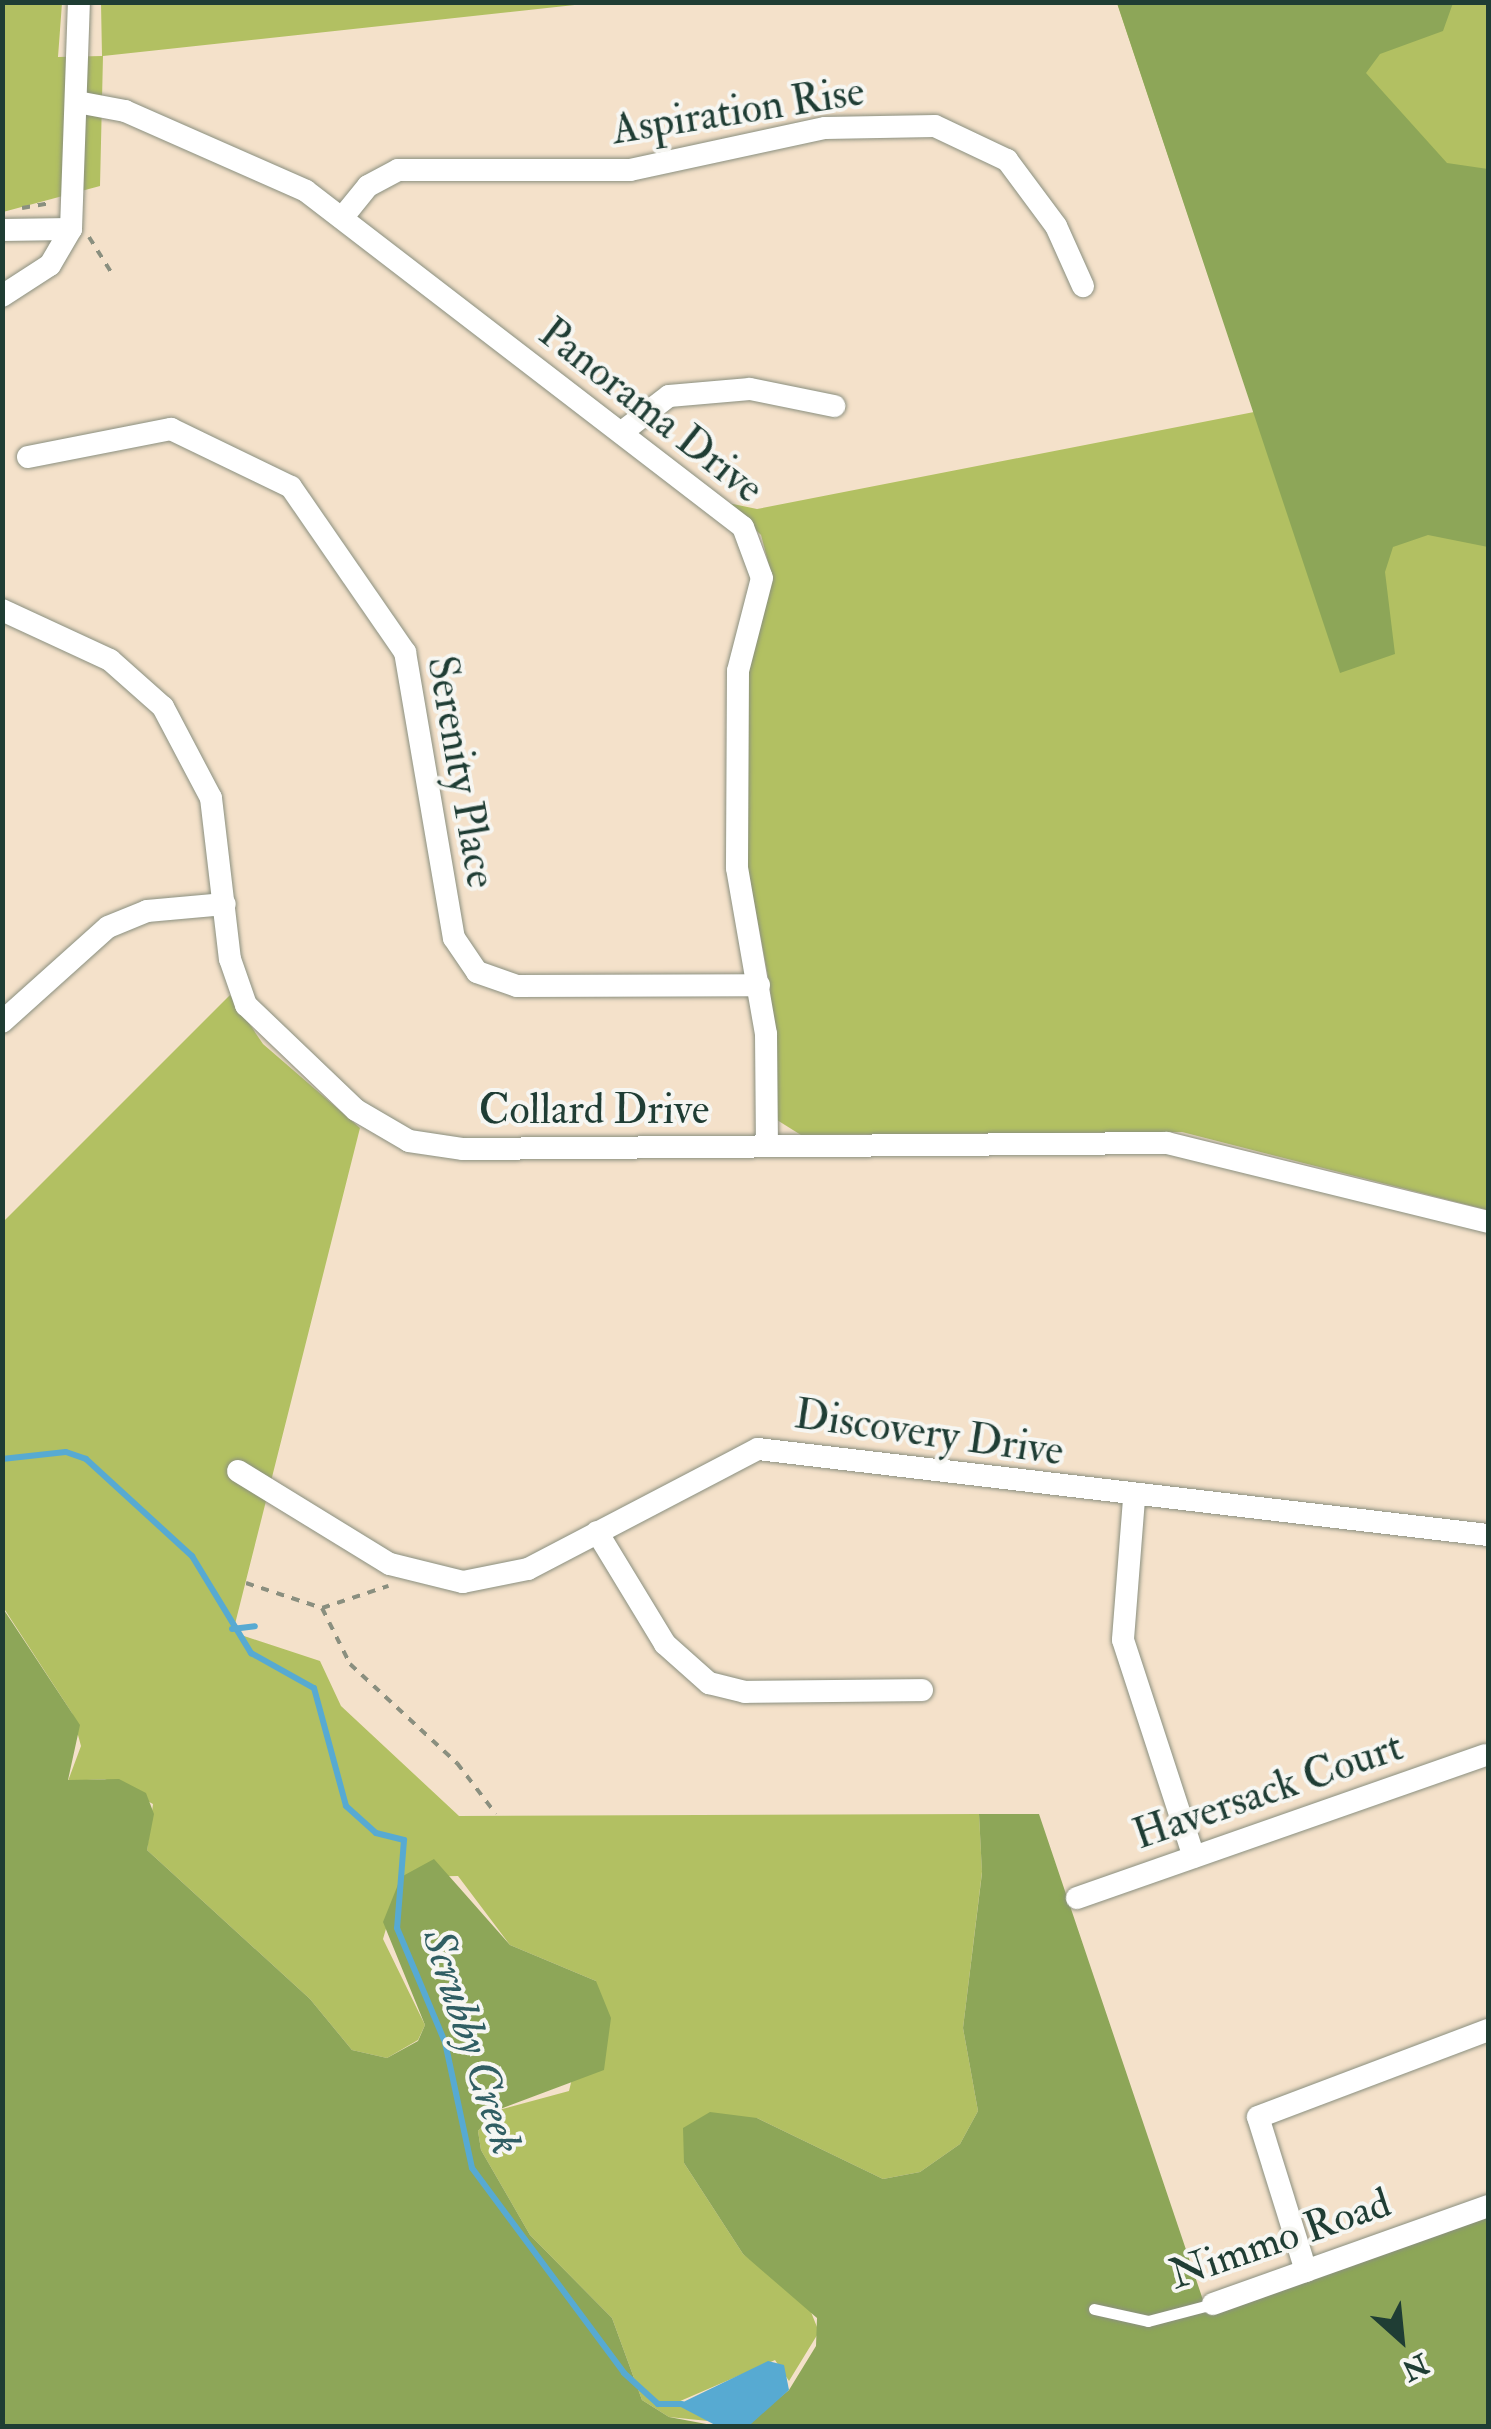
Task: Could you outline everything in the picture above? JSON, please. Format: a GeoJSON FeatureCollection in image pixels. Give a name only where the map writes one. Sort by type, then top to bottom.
{"type":"FeatureCollection","features":[{"type":"Feature","properties":{"kind":"street"},"geometry":{"type":"LineString","coordinates":[[2,296],[50,264],[71,229],[79,2]]}},
{"type":"Feature","properties":{"kind":"street","name":"Panorama Drive"},"geometry":{"type":"LineString","coordinates":[[77,102],[125,111],[282,177],[342,218],[732,516],[760,562],[736,700],[739,892],[759,984],[767,1146]]}},
{"type":"Feature","properties":{"kind":"street","name":"Aspiration Rise"},"geometry":{"type":"LineString","coordinates":[[342,218],[368,186],[398,170],[630,170],[825,128],[935,126],[1007,160],[1056,226],[1083,286]]}},
{"type":"Feature","properties":{"kind":"street"},"geometry":{"type":"LineString","coordinates":[[2,230],[71,229]]}},
{"type":"Feature","properties":{"kind":"street"},"geometry":{"type":"LineString","coordinates":[[622,432],[669,396],[750,389],[834,406]]}},
{"type":"Feature","properties":{"kind":"street","name":"Serenity Place"},"geometry":{"type":"LineString","coordinates":[[28,457],[171,429],[291,488],[404,652],[449,916],[477,972],[517,986],[759,984]]}},
{"type":"Feature","properties":{"kind":"street","name":"Collard Drive"},"geometry":{"type":"LineString","coordinates":[[2,610],[110,660],[162,707],[211,798],[238,985],[261,1026],[389,1132],[462,1148],[1167,1142],[1488,1222]]}},
{"type":"Feature","properties":{"kind":"street"},"geometry":{"type":"LineString","coordinates":[[2,1022],[108,927],[147,912],[225,904]]}},
{"type":"Feature","properties":{"kind":"street","name":"Discovery Drive"},"geometry":{"type":"LineString","coordinates":[[238,1471],[354,1545],[440,1580],[506,1577],[758,1448],[1134,1499],[1488,1535]]}},
{"type":"Feature","properties":{"kind":"street"},"geometry":{"type":"LineString","coordinates":[[1134,1499],[1123,1640],[1194,1857]]}},
{"type":"Feature","properties":{"kind":"street"},"geometry":{"type":"LineString","coordinates":[[597,1532],[665,1644],[709,1683],[746,1692],[922,1690]]}},
{"type":"Feature","properties":{"kind":"street","name":"Haversack Court"},"geometry":{"type":"LineString","coordinates":[[1077,1898],[1484,1755]]}},
{"type":"Feature","properties":{"kind":"street"},"geometry":{"type":"LineString","coordinates":[[1306,2270],[1258,2117],[1488,2030]]}},
{"type":"Feature","properties":{"kind":"street","name":"Nimmo Road"},"geometry":{"type":"LineString","coordinates":[[1213,2304],[1488,2206]]}},
{"type":"Feature","properties":{"kind":"lane","name":"Nimmo Road"},"geometry":{"type":"LineString","coordinates":[[1094,2309],[1148,2320],[1213,2304]]}},
{"type":"Feature","properties":{"kind":"path"},"geometry":{"type":"LineString","coordinates":[[17,209],[55,204]]}},
{"type":"Feature","properties":{"kind":"path"},"geometry":{"type":"LineString","coordinates":[[71,229],[93,240],[111,272]]}},
{"type":"Feature","properties":{"kind":"path"},"geometry":{"type":"LineString","coordinates":[[246,1583],[322,1608],[388,1586]]}},
{"type":"Feature","properties":{"kind":"path"},"geometry":{"type":"LineString","coordinates":[[322,1608],[356,1670],[457,1763],[496,1814]]}},
{"type":"Feature","properties":{"kind":"green space"},"geometry":{"type":"Polygon","coordinates":[[[3,3],[62,3],[58,57],[102,56],[101,3],[593,3],[103,56],[100,186],[3,212],[3,3]]]}},
{"type":"Feature","properties":{"kind":"green space"},"geometry":{"type":"Polygon","coordinates":[[[1117,3],[1488,3],[1488,1210],[1182,1132],[801,1135],[777,1120],[770,987],[748,870],[747,673],[771,573],[761,535],[728,503],[757,509],[1254,412],[1117,3]]]}},
{"type":"Feature","properties":{"kind":"green space"},"geometry":{"type":"Polygon","coordinates":[[[1117,3],[1453,3],[1443,31],[1380,54],[1366,73],[1447,163],[1488,169],[1488,547],[1428,535],[1393,547],[1385,572],[1395,654],[1340,673],[1117,3]]]}},
{"type":"Feature","properties":{"kind":"green space"},"geometry":{"type":"Polygon","coordinates":[[[230,995],[263,1044],[360,1128],[235,1624],[241,1635],[320,1661],[341,1706],[459,1816],[979,1814],[982,1872],[963,2028],[978,2111],[960,2144],[920,2172],[883,2179],[757,2118],[684,2163],[743,2254],[807,2302],[819,2332],[789,2381],[775,2360],[678,2402],[708,2421],[669,2417],[642,2400],[612,2318],[530,2235],[481,2150],[478,2131],[495,2111],[569,2091],[596,1981],[510,1945],[458,1876],[401,1877],[383,1939],[425,2025],[418,2040],[387,2058],[352,2050],[310,1999],[147,1850],[153,1804],[105,1779],[68,1781],[81,1746],[72,1713],[3,1607],[3,1222],[230,995]]]}},
{"type":"Feature","properties":{"kind":"green space"},"geometry":{"type":"Polygon","coordinates":[[[2,1607],[80,1725],[68,1780],[119,1779],[146,1793],[154,1814],[147,1850],[310,1999],[352,2050],[387,2058],[418,2041],[425,2025],[383,1922],[401,1877],[434,1859],[510,1945],[596,1981],[611,2018],[604,2070],[495,2111],[478,2131],[481,2150],[530,2235],[612,2318],[642,2400],[669,2417],[717,2426],[3,2426],[2,1607]]]}},
{"type":"Feature","properties":{"kind":"green space"},"geometry":{"type":"Polygon","coordinates":[[[979,1814],[1039,1814],[1203,2300],[1488,2211],[1488,2426],[745,2426],[789,2390],[816,2346],[817,2318],[743,2254],[684,2163],[683,2128],[710,2112],[757,2118],[883,2179],[920,2172],[960,2144],[978,2111],[963,2028],[982,1873],[979,1814]]]}},
{"type":"Feature","properties":{"kind":"water"},"geometry":{"type":"Polygon","coordinates":[[[768,2361],[784,2365],[789,2390],[751,2424],[717,2426],[677,2405],[768,2361]]]}},
{"type":"Feature","properties":{"kind":"waterway","name":"Scrubby Creek"},"geometry":{"type":"LineString","coordinates":[[2,1459],[66,1452],[86,1459],[192,1556],[251,1653],[314,1688],[346,1806],[376,1833],[404,1840],[397,1928],[445,2042],[472,2168],[624,2373],[658,2404],[682,2404]]}},
{"type":"Feature","properties":{"kind":"waterway"},"geometry":{"type":"LineString","coordinates":[[232,1629],[255,1626]]}}]}
